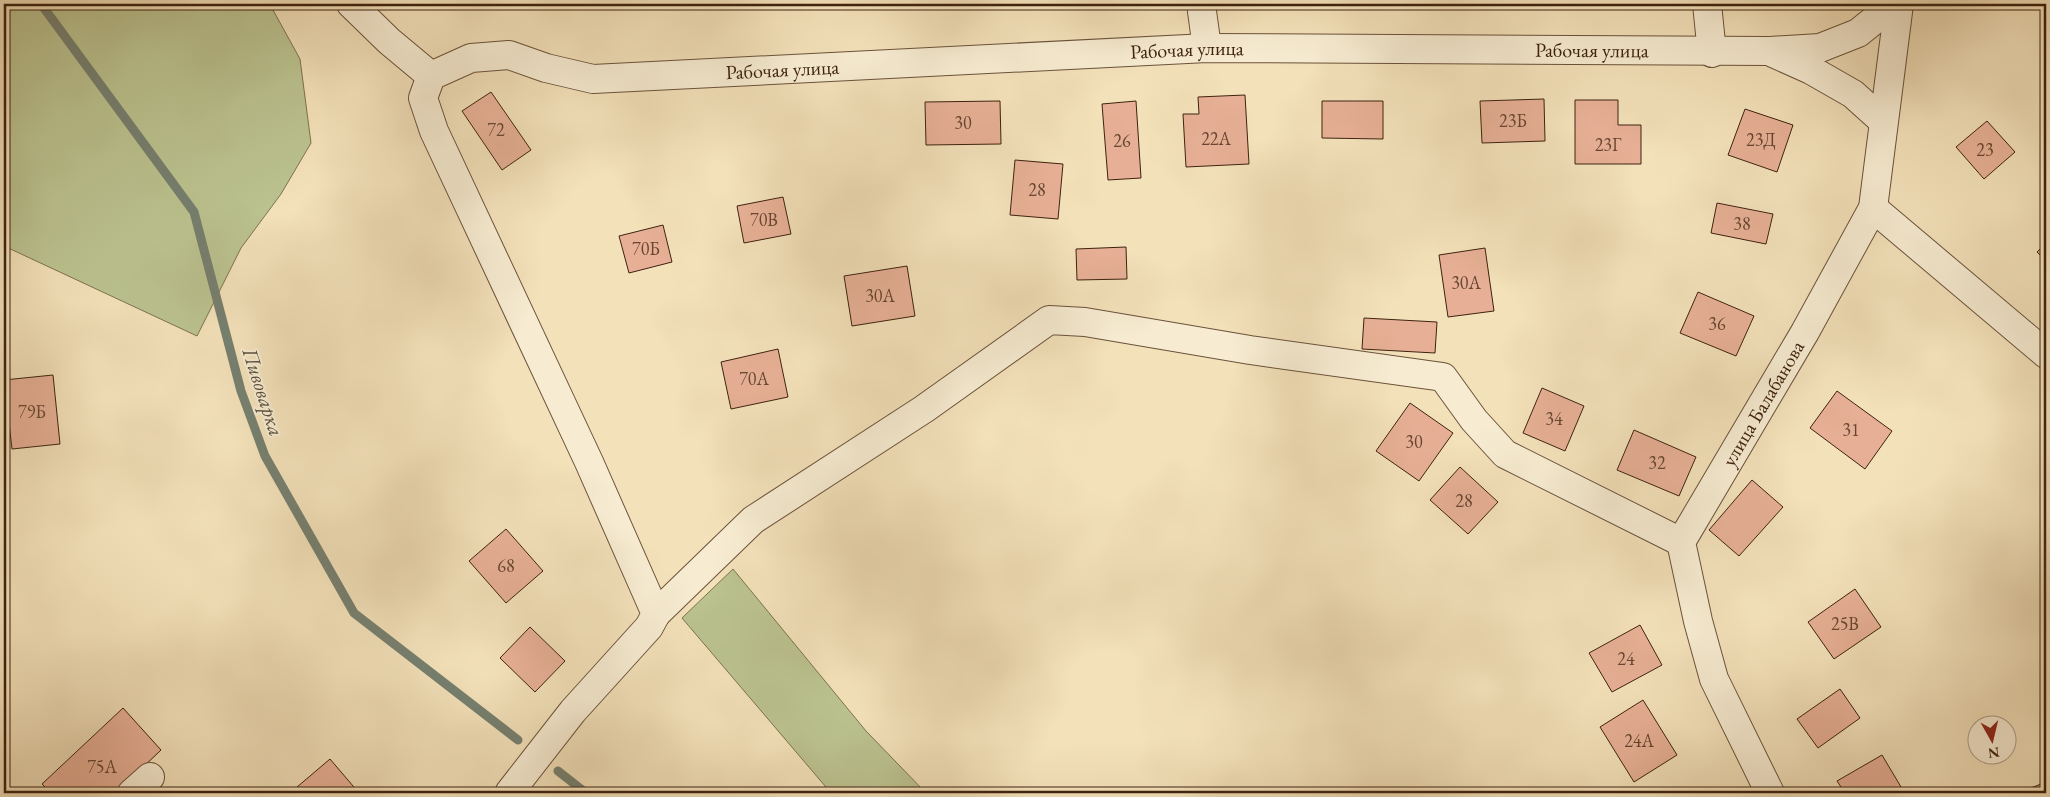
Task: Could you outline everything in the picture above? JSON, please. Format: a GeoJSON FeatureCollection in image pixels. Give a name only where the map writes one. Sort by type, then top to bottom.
{"type":"FeatureCollection","features":[{"type":"Feature","properties":{"kind":"street"},"geometry":{"type":"LineString","coordinates":[[351,4],[388,41],[431,76],[423,98],[434,131],[589,462],[656,614]]}},
{"type":"Feature","properties":{"kind":"street"},"geometry":{"type":"LineString","coordinates":[[1201,4],[1207,48]]}},
{"type":"Feature","properties":{"kind":"street"},"geometry":{"type":"LineString","coordinates":[[1707,4],[1712,53]]}},
{"type":"Feature","properties":{"kind":"street","name":"Рабочая улица"},"geometry":{"type":"LineString","coordinates":[[431,76],[471,58],[509,55],[546,68],[593,79],[1207,48],[1770,52],[1820,48],[1858,33],[1894,4]]}},
{"type":"Feature","properties":{"kind":"street","name":"улица Балабанова"},"geometry":{"type":"LineString","coordinates":[[1681,542],[1805,332],[1873,208],[1899,4]]}},
{"type":"Feature","properties":{"kind":"street"},"geometry":{"type":"LineString","coordinates":[[1770,52],[1811,70],[1853,94],[1883,121]]}},
{"type":"Feature","properties":{"kind":"street"},"geometry":{"type":"LineString","coordinates":[[1873,208],[2046,354]]}},
{"type":"Feature","properties":{"kind":"street"},"geometry":{"type":"LineString","coordinates":[[509,793],[573,710],[649,627],[656,614],[753,520],[924,409],[1049,320],[1085,322],[1250,350],[1443,377],[1474,420],[1506,454],[1681,542],[1698,621],[1714,679],[1770,793]]}},
{"type":"Feature","properties":{"kind":"path"},"geometry":{"type":"LineString","coordinates":[[4,787],[10,793]]}},
{"type":"Feature","properties":{"kind":"green space"},"geometry":{"type":"Polygon","coordinates":[[[4,4],[272,4],[273,10],[300,59],[311,143],[281,194],[241,248],[197,336],[4,246],[4,4]]]}},
{"type":"Feature","properties":{"kind":"green space"},"geometry":{"type":"Polygon","coordinates":[[[733,569],[866,731],[926,793],[831,793],[682,618],[733,569]]]}},
{"type":"Feature","properties":{"kind":"building"},"geometry":{"type":"Polygon","coordinates":[[[491,92],[531,150],[502,170],[462,111],[491,92]]]}},
{"type":"Feature","properties":{"kind":"building"},"geometry":{"type":"Polygon","coordinates":[[[1245,95],[1249,164],[1186,167],[1183,114],[1199,114],[1198,97],[1245,95]]]}},
{"type":"Feature","properties":{"kind":"building"},"geometry":{"type":"Polygon","coordinates":[[[1544,99],[1545,141],[1482,143],[1480,101],[1544,99]]]}},
{"type":"Feature","properties":{"kind":"building"},"geometry":{"type":"Polygon","coordinates":[[[1575,100],[1618,100],[1618,125],[1641,125],[1641,164],[1575,164],[1575,100]]]}},
{"type":"Feature","properties":{"kind":"building"},"geometry":{"type":"Polygon","coordinates":[[[1000,101],[1001,144],[926,145],[925,102],[1000,101]]]}},
{"type":"Feature","properties":{"kind":"building"},"geometry":{"type":"Polygon","coordinates":[[[1136,101],[1141,178],[1108,180],[1102,104],[1136,101]]]}},
{"type":"Feature","properties":{"kind":"building"},"geometry":{"type":"Polygon","coordinates":[[[1322,101],[1383,101],[1383,139],[1322,138],[1322,101]]]}},
{"type":"Feature","properties":{"kind":"building"},"geometry":{"type":"Polygon","coordinates":[[[1745,109],[1793,125],[1777,172],[1728,155],[1745,109]]]}},
{"type":"Feature","properties":{"kind":"building"},"geometry":{"type":"Polygon","coordinates":[[[1987,121],[2015,152],[1984,179],[1956,147],[1987,121]]]}},
{"type":"Feature","properties":{"kind":"building"},"geometry":{"type":"Polygon","coordinates":[[[1015,160],[1063,164],[1058,219],[1010,215],[1015,160]]]}},
{"type":"Feature","properties":{"kind":"building"},"geometry":{"type":"Polygon","coordinates":[[[783,197],[791,234],[744,243],[737,206],[783,197]]]}},
{"type":"Feature","properties":{"kind":"building"},"geometry":{"type":"Polygon","coordinates":[[[1717,203],[1773,214],[1766,244],[1711,233],[1717,203]]]}},
{"type":"Feature","properties":{"kind":"building"},"geometry":{"type":"Polygon","coordinates":[[[663,225],[672,262],[629,273],[619,236],[663,225]]]}},
{"type":"Feature","properties":{"kind":"building"},"geometry":{"type":"Polygon","coordinates":[[[2046,243],[2046,261],[2037,252],[2046,243]]]}},
{"type":"Feature","properties":{"kind":"building"},"geometry":{"type":"Polygon","coordinates":[[[1126,247],[1127,279],[1077,280],[1076,249],[1126,247]]]}},
{"type":"Feature","properties":{"kind":"building"},"geometry":{"type":"Polygon","coordinates":[[[1485,248],[1494,311],[1448,317],[1439,255],[1485,248]]]}},
{"type":"Feature","properties":{"kind":"building"},"geometry":{"type":"Polygon","coordinates":[[[907,266],[915,316],[852,326],[844,276],[907,266]]]}},
{"type":"Feature","properties":{"kind":"building"},"geometry":{"type":"Polygon","coordinates":[[[1698,292],[1754,316],[1736,356],[1680,333],[1698,292]]]}},
{"type":"Feature","properties":{"kind":"building"},"geometry":{"type":"Polygon","coordinates":[[[1364,318],[1437,322],[1435,353],[1362,349],[1364,318]]]}},
{"type":"Feature","properties":{"kind":"building"},"geometry":{"type":"Polygon","coordinates":[[[778,349],[788,397],[731,409],[721,362],[778,349]]]}},
{"type":"Feature","properties":{"kind":"building"},"geometry":{"type":"Polygon","coordinates":[[[53,375],[60,444],[12,449],[4,380],[53,375]]]}},
{"type":"Feature","properties":{"kind":"building"},"geometry":{"type":"Polygon","coordinates":[[[1542,388],[1584,406],[1565,451],[1523,433],[1542,388]]]}},
{"type":"Feature","properties":{"kind":"building"},"geometry":{"type":"Polygon","coordinates":[[[1837,391],[1892,431],[1865,469],[1810,428],[1837,391]]]}},
{"type":"Feature","properties":{"kind":"building"},"geometry":{"type":"Polygon","coordinates":[[[1410,403],[1453,433],[1419,481],[1376,451],[1410,403]]]}},
{"type":"Feature","properties":{"kind":"building"},"geometry":{"type":"Polygon","coordinates":[[[1634,430],[1696,457],[1679,496],[1617,470],[1634,430]]]}},
{"type":"Feature","properties":{"kind":"building"},"geometry":{"type":"Polygon","coordinates":[[[1460,467],[1498,502],[1468,534],[1430,500],[1460,467]]]}},
{"type":"Feature","properties":{"kind":"building"},"geometry":{"type":"Polygon","coordinates":[[[1752,480],[1783,507],[1739,556],[1709,530],[1752,480]]]}},
{"type":"Feature","properties":{"kind":"building"},"geometry":{"type":"Polygon","coordinates":[[[506,529],[543,571],[506,603],[469,561],[506,529]]]}},
{"type":"Feature","properties":{"kind":"building"},"geometry":{"type":"Polygon","coordinates":[[[1855,589],[1881,627],[1834,659],[1808,622],[1855,589]]]}},
{"type":"Feature","properties":{"kind":"building"},"geometry":{"type":"Polygon","coordinates":[[[1640,625],[1662,665],[1612,692],[1589,653],[1640,625]]]}},
{"type":"Feature","properties":{"kind":"building"},"geometry":{"type":"Polygon","coordinates":[[[530,627],[565,661],[535,692],[500,658],[530,627]]]}},
{"type":"Feature","properties":{"kind":"building"},"geometry":{"type":"Polygon","coordinates":[[[1840,689],[1860,718],[1818,748],[1797,719],[1840,689]]]}},
{"type":"Feature","properties":{"kind":"building"},"geometry":{"type":"Polygon","coordinates":[[[1643,700],[1677,755],[1634,782],[1600,727],[1643,700]]]}},
{"type":"Feature","properties":{"kind":"building"},"geometry":{"type":"Polygon","coordinates":[[[123,708],[161,750],[116,793],[51,793],[42,784],[123,708]]]}},
{"type":"Feature","properties":{"kind":"building"},"geometry":{"type":"Polygon","coordinates":[[[1882,755],[1904,792],[1845,793],[1837,781],[1882,755]]]}},
{"type":"Feature","properties":{"kind":"building"},"geometry":{"type":"Polygon","coordinates":[[[330,759],[359,793],[290,793],[330,759]]]}},
{"type":"Feature","properties":{"kind":"building"},"geometry":{"type":"Polygon","coordinates":[[[2046,782],[2046,793],[2021,792],[2046,782]]]}},
{"type":"Feature","properties":{"kind":"waterway","name":"Пивоварка"},"geometry":{"type":"LineString","coordinates":[[41,4],[194,212],[241,391],[265,456],[354,613],[518,740]]}},
{"type":"Feature","properties":{"kind":"waterway","name":"Пивоварка"},"geometry":{"type":"LineString","coordinates":[[558,771],[586,793]]}}]}
